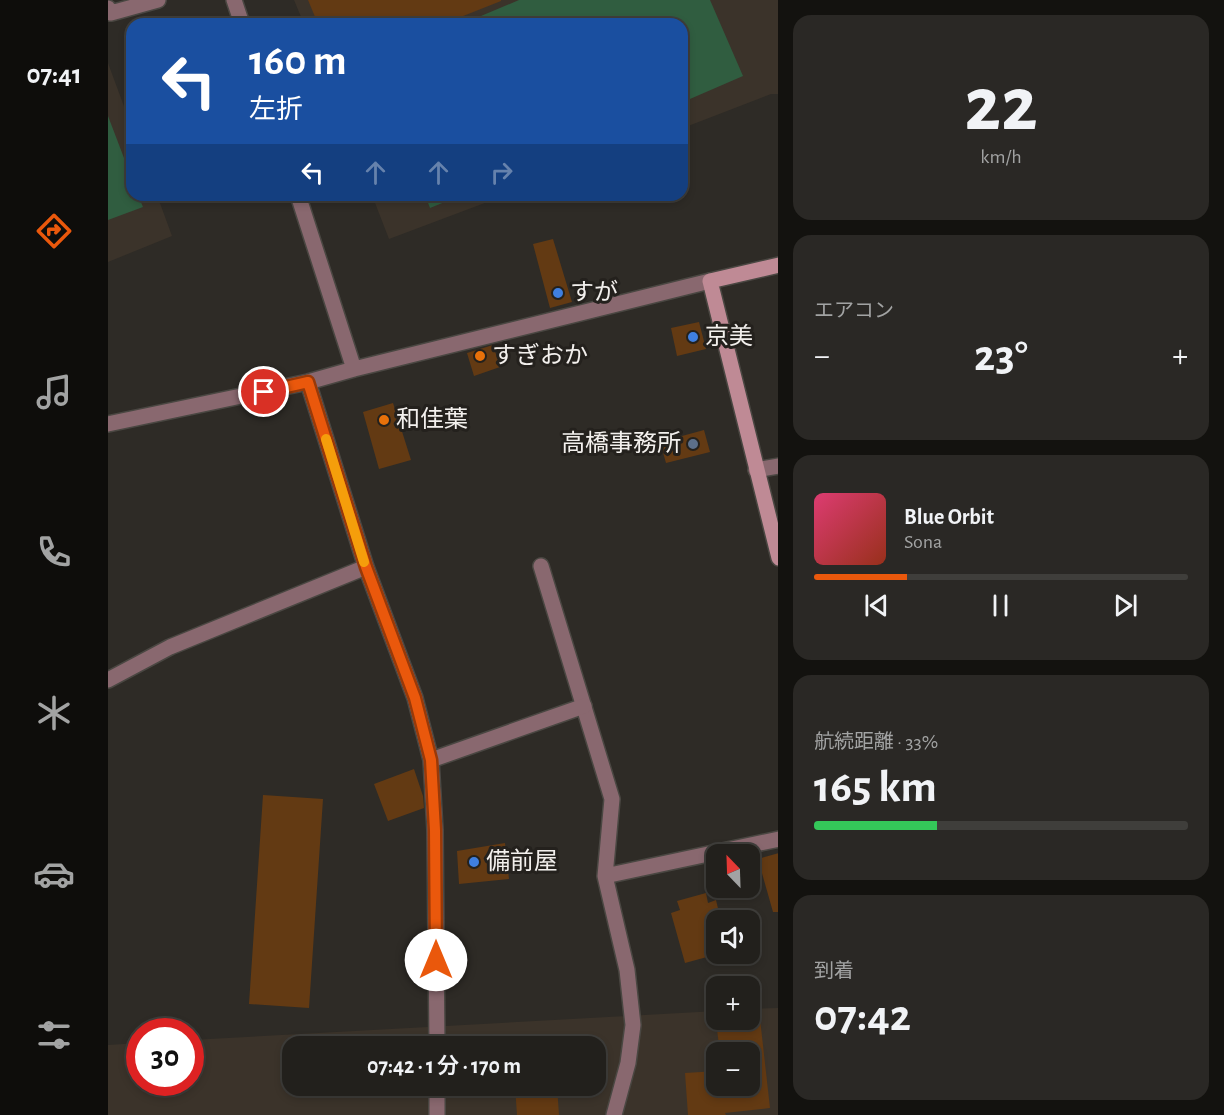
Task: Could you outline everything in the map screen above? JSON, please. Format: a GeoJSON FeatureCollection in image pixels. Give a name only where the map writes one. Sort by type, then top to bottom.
{"type":"FeatureCollection","features":[{"type":"Feature","properties":{"kind":"street"},"geometry":{"type":"LineString","coordinates":[[108,8],[111,13],[158,0]]}},
{"type":"Feature","properties":{"kind":"street"},"geometry":{"type":"LineString","coordinates":[[234,0],[240,18]]}},
{"type":"Feature","properties":{"kind":"street"},"geometry":{"type":"LineString","coordinates":[[299,201],[354,369]]}},
{"type":"Feature","properties":{"kind":"street"},"geometry":{"type":"LineString","coordinates":[[108,424],[308,382],[778,265]]}},
{"type":"Feature","properties":{"kind":"street"},"geometry":{"type":"LineString","coordinates":[[710,281],[778,558]]}},
{"type":"Feature","properties":{"kind":"street"},"geometry":{"type":"LineString","coordinates":[[308,382],[366,567],[415,698],[431,760],[435,830],[437,1036]]}},
{"type":"Feature","properties":{"kind":"street"},"geometry":{"type":"LineString","coordinates":[[756,470],[778,466]]}},
{"type":"Feature","properties":{"kind":"street"},"geometry":{"type":"LineString","coordinates":[[541,566],[612,799],[605,876],[627,970],[633,1025],[628,1064],[614,1115]]}},
{"type":"Feature","properties":{"kind":"street"},"geometry":{"type":"LineString","coordinates":[[108,680],[170,647],[366,567]]}},
{"type":"Feature","properties":{"kind":"street"},"geometry":{"type":"LineString","coordinates":[[431,760],[584,706]]}},
{"type":"Feature","properties":{"kind":"street"},"geometry":{"type":"LineString","coordinates":[[605,876],[778,839]]}},
{"type":"Feature","properties":{"kind":"street"},"geometry":{"type":"LineString","coordinates":[[437,1096],[437,1115]]}},
{"type":"Feature","properties":{"kind":"shaded area"},"geometry":{"type":"Polygon","coordinates":[[[294,0],[778,0],[778,94],[771,94],[688,126],[688,18],[302,18],[294,0]]]}},
{"type":"Feature","properties":{"kind":"shaded area"},"geometry":{"type":"Polygon","coordinates":[[[108,63],[126,112],[126,201],[159,201],[172,236],[108,262],[108,63]]]}},
{"type":"Feature","properties":{"kind":"shaded area"},"geometry":{"type":"Polygon","coordinates":[[[374,201],[490,201],[389,239],[374,201]]]}},
{"type":"Feature","properties":{"kind":"shaded area"},"geometry":{"type":"Polygon","coordinates":[[[778,1008],[778,1115],[108,1115],[108,1045],[126,1044],[126,1096],[204,1096],[204,1039],[706,1012],[706,1030],[760,1030],[760,1009],[778,1008]]]}},
{"type":"Feature","properties":{"kind":"green space"},"geometry":{"type":"Polygon","coordinates":[[[519,0],[710,0],[743,76],[688,100],[688,18],[476,18],[519,0]]]}},
{"type":"Feature","properties":{"kind":"green space"},"geometry":{"type":"Polygon","coordinates":[[[108,116],[126,163],[126,201],[140,201],[143,207],[108,220],[108,116]]]}},
{"type":"Feature","properties":{"kind":"green space"},"geometry":{"type":"Polygon","coordinates":[[[427,201],[447,201],[430,208],[427,201]]]}},
{"type":"Feature","properties":{"kind":"building"},"geometry":{"type":"Polygon","coordinates":[[[308,0],[501,0],[458,18],[316,18],[308,0]]]}},
{"type":"Feature","properties":{"kind":"building"},"geometry":{"type":"Polygon","coordinates":[[[553,239],[572,302],[550,308],[533,244],[553,239]]]}},
{"type":"Feature","properties":{"kind":"building"},"geometry":{"type":"Polygon","coordinates":[[[699,322],[706,349],[677,356],[671,328],[699,322]]]}},
{"type":"Feature","properties":{"kind":"building"},"geometry":{"type":"Polygon","coordinates":[[[493,345],[500,367],[474,376],[467,353],[493,345]]]}},
{"type":"Feature","properties":{"kind":"building"},"geometry":{"type":"Polygon","coordinates":[[[393,403],[411,460],[379,469],[363,412],[393,403]]]}},
{"type":"Feature","properties":{"kind":"building"},"geometry":{"type":"Polygon","coordinates":[[[704,430],[710,452],[666,463],[660,442],[704,430]]]}},
{"type":"Feature","properties":{"kind":"building"},"geometry":{"type":"Polygon","coordinates":[[[414,769],[423,796],[424,808],[388,821],[374,784],[414,769]]]}},
{"type":"Feature","properties":{"kind":"building"},"geometry":{"type":"Polygon","coordinates":[[[263,795],[323,799],[309,1008],[249,1004],[263,795]]]}},
{"type":"Feature","properties":{"kind":"building"},"geometry":{"type":"Polygon","coordinates":[[[505,843],[509,879],[459,884],[457,851],[505,843]]]}},
{"type":"Feature","properties":{"kind":"building"},"geometry":{"type":"Polygon","coordinates":[[[778,853],[778,912],[773,912],[760,866],[760,858],[778,853]]]}},
{"type":"Feature","properties":{"kind":"building"},"geometry":{"type":"Polygon","coordinates":[[[706,893],[708,903],[716,900],[718,910],[706,910],[706,957],[685,963],[671,913],[680,910],[677,901],[706,893]]]}},
{"type":"Feature","properties":{"kind":"building"},"geometry":{"type":"Polygon","coordinates":[[[760,1019],[770,1108],[725,1113],[726,1115],[688,1115],[685,1073],[706,1072],[706,1096],[760,1096],[760,1042],[719,1042],[717,1030],[760,1030],[760,1019]]]}},
{"type":"Feature","properties":{"kind":"building"},"geometry":{"type":"Polygon","coordinates":[[[516,1096],[558,1096],[559,1115],[517,1115],[516,1096]]]}},
{"type":"Feature","properties":{"kind":"slow traffic"},"geometry":{"type":"LineString","coordinates":[[326,439],[364,562]]}},
{"type":"Feature","properties":{"kind":"place","name":"すが"},"geometry":{"type":"Point","coordinates":[558,293]}},
{"type":"Feature","properties":{"kind":"place","name":"京美"},"geometry":{"type":"Point","coordinates":[693,337]}},
{"type":"Feature","properties":{"kind":"place","name":"すぎおか"},"geometry":{"type":"Point","coordinates":[480,356]}},
{"type":"Feature","properties":{"kind":"place","name":"和佳葉"},"geometry":{"type":"Point","coordinates":[384,420]}},
{"type":"Feature","properties":{"kind":"place","name":"高橋事務所"},"geometry":{"type":"Point","coordinates":[693,444]}},
{"type":"Feature","properties":{"kind":"place","name":"備前屋"},"geometry":{"type":"Point","coordinates":[474,862]}},
{"type":"Feature","properties":{"kind":"route"},"geometry":{"type":"LineString","coordinates":[[264,392],[308,382],[366,567],[415,698],[431,760],[435,830],[436,960]]}}]}
